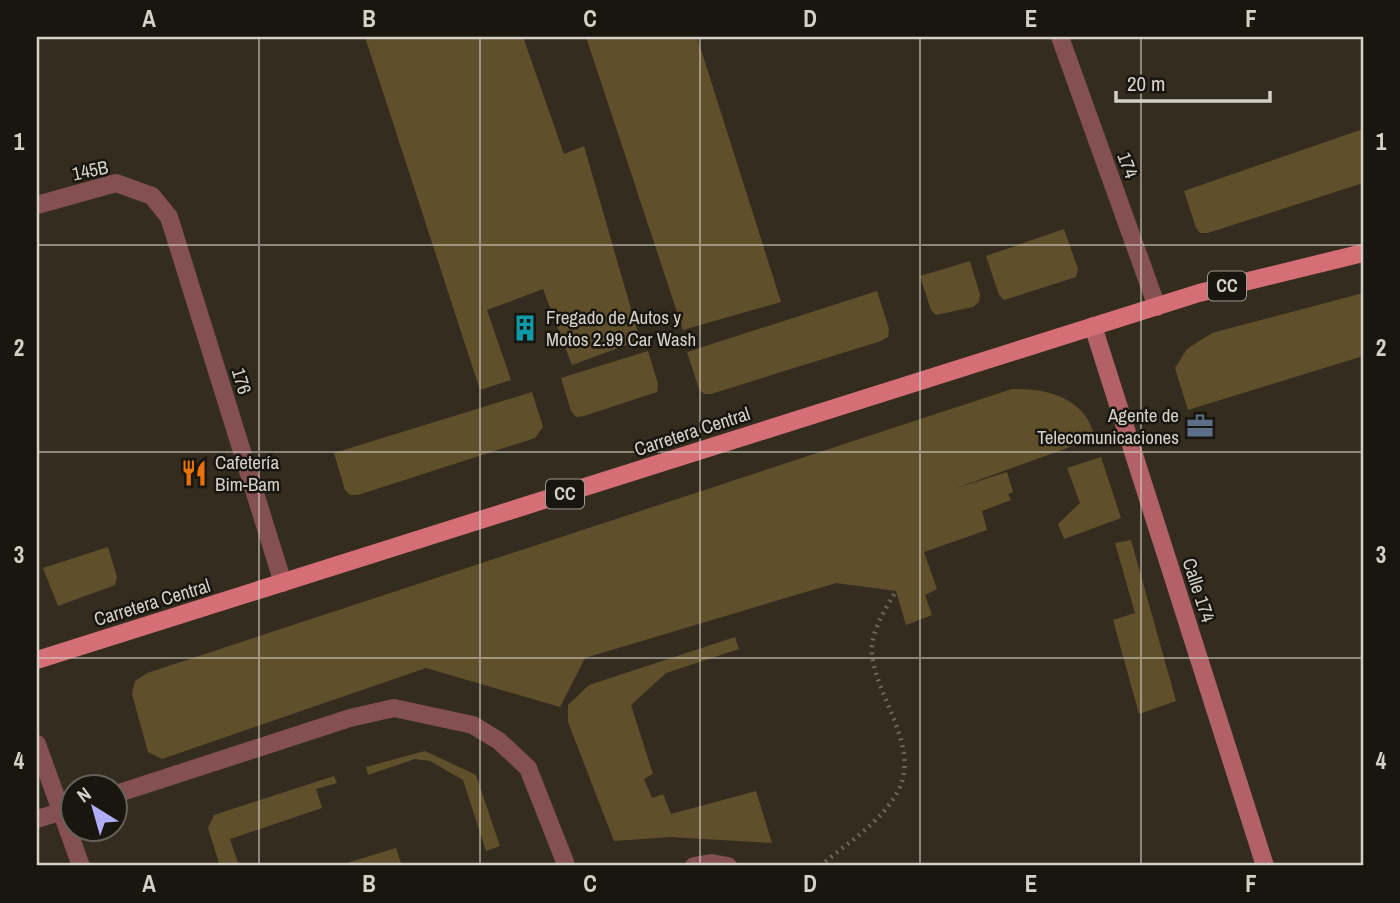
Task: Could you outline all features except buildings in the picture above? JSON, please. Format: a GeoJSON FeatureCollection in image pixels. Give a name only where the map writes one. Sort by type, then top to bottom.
{"type":"FeatureCollection","features":[{"type":"Feature","properties":{"kind":"main road","name":"Carretera Central"},"geometry":{"type":"LineString","coordinates":[[37,660],[1199,293],[1363,253]]}},
{"type":"Feature","properties":{"kind":"street","name":"174"},"geometry":{"type":"LineString","coordinates":[[1060,37],[1157,307]]}},
{"type":"Feature","properties":{"kind":"street","name":"145B"},"geometry":{"type":"LineString","coordinates":[[37,205],[116,183],[152,196]]}},
{"type":"Feature","properties":{"kind":"street","name":"176"},"geometry":{"type":"LineString","coordinates":[[152,196],[169,217],[283,583]]}},
{"type":"Feature","properties":{"kind":"street","name":"Calle 174"},"geometry":{"type":"LineString","coordinates":[[1093,326],[1265,866]]}},
{"type":"Feature","properties":{"kind":"street"},"geometry":{"type":"LineString","coordinates":[[130,789],[349,718],[394,708],[473,725],[499,741],[528,768],[565,862]]}},
{"type":"Feature","properties":{"kind":"street"},"geometry":{"type":"LineString","coordinates":[[37,744],[60,795]]}},
{"type":"Feature","properties":{"kind":"street"},"geometry":{"type":"LineString","coordinates":[[37,820],[60,812]]}},
{"type":"Feature","properties":{"kind":"street"},"geometry":{"type":"LineString","coordinates":[[76,844],[81,866]]}},
{"type":"Feature","properties":{"kind":"street"},"geometry":{"type":"LineString","coordinates":[[694,866],[711,863],[728,866]]}},
{"type":"Feature","properties":{"kind":"path"},"geometry":{"type":"LineString","coordinates":[[820,866],[876,819],[899,790],[906,761],[872,654],[876,630],[896,591]]}},
{"type":"Feature","properties":{"kind":"shaded area"},"geometry":{"type":"Polygon","coordinates":[[[365,37],[523,37],[564,154],[584,146],[640,340],[572,365],[543,289],[487,310],[511,380],[480,390],[365,37]]]}},
{"type":"Feature","properties":{"kind":"shaded area"},"geometry":{"type":"Polygon","coordinates":[[[586,37],[697,37],[781,302],[683,330],[586,37]]]}},
{"type":"Feature","properties":{"kind":"shaded area"},"geometry":{"type":"Polygon","coordinates":[[[1363,129],[1363,183],[1208,233],[1200,233],[1196,228],[1184,191],[1363,129]]]}},
{"type":"Feature","properties":{"kind":"shaded area"},"geometry":{"type":"Polygon","coordinates":[[[1064,229],[1078,269],[1076,277],[1004,300],[999,295],[986,256],[1064,229]]]}},
{"type":"Feature","properties":{"kind":"shaded area"},"geometry":{"type":"Polygon","coordinates":[[[970,261],[980,295],[979,302],[973,307],[936,315],[931,310],[920,276],[970,261]]]}},
{"type":"Feature","properties":{"kind":"shaded area"},"geometry":{"type":"Polygon","coordinates":[[[877,291],[889,329],[888,337],[881,341],[711,394],[704,394],[699,389],[687,352],[877,291]]]}},
{"type":"Feature","properties":{"kind":"shaded area"},"geometry":{"type":"Polygon","coordinates":[[[1363,293],[1363,356],[1188,410],[1175,368],[1187,349],[1212,333],[1363,293]]]}},
{"type":"Feature","properties":{"kind":"shaded area"},"geometry":{"type":"Polygon","coordinates":[[[648,351],[658,384],[657,392],[576,417],[571,411],[561,378],[648,351]]]}},
{"type":"Feature","properties":{"kind":"shaded area"},"geometry":{"type":"Polygon","coordinates":[[[1012,389],[1039,391],[1064,398],[1083,413],[1095,438],[954,489],[1007,472],[1013,492],[1008,494],[1011,500],[982,511],[987,530],[924,552],[937,589],[925,595],[932,615],[906,625],[896,591],[836,583],[585,658],[560,707],[426,668],[162,759],[148,752],[132,694],[135,681],[147,673],[1012,389]]]}},
{"type":"Feature","properties":{"kind":"shaded area"},"geometry":{"type":"Polygon","coordinates":[[[532,392],[543,427],[535,438],[358,495],[350,495],[345,490],[334,453],[532,392]]]}},
{"type":"Feature","properties":{"kind":"shaded area"},"geometry":{"type":"Polygon","coordinates":[[[1101,457],[1121,518],[1064,539],[1058,524],[1080,503],[1067,468],[1101,457]]]}},
{"type":"Feature","properties":{"kind":"shaded area"},"geometry":{"type":"Polygon","coordinates":[[[1131,540],[1176,701],[1139,714],[1113,620],[1135,613],[1115,543],[1131,540]]]}},
{"type":"Feature","properties":{"kind":"shaded area"},"geometry":{"type":"Polygon","coordinates":[[[108,547],[117,577],[115,585],[58,606],[43,568],[108,547]]]}},
{"type":"Feature","properties":{"kind":"shaded area"},"geometry":{"type":"Polygon","coordinates":[[[735,637],[739,649],[666,673],[631,705],[653,774],[644,779],[652,798],[663,794],[671,814],[756,791],[772,843],[670,837],[614,841],[568,722],[568,705],[589,685],[735,637]]]}},
{"type":"Feature","properties":{"kind":"shaded area"},"geometry":{"type":"Polygon","coordinates":[[[425,751],[476,775],[500,846],[486,851],[463,780],[430,761],[415,759],[368,775],[366,767],[425,751]]]}},
{"type":"Feature","properties":{"kind":"shaded area"},"geometry":{"type":"Polygon","coordinates":[[[334,776],[337,783],[316,789],[322,808],[230,839],[239,866],[220,866],[208,828],[214,815],[334,776]]]}},
{"type":"Feature","properties":{"kind":"shaded area"},"geometry":{"type":"Polygon","coordinates":[[[396,848],[402,866],[348,866],[347,863],[396,848]]]}},
{"type":"Feature","properties":{"kind":"place","name":"Fregado de Autos y Motos 2.99 Car Wash"},"geometry":{"type":"Point","coordinates":[525,328]}},
{"type":"Feature","properties":{"kind":"place","name":"Agente de Telecomunicaciones"},"geometry":{"type":"Point","coordinates":[1200,426]}},
{"type":"Feature","properties":{"kind":"place","name":"Cafetería Bim-Bam"},"geometry":{"type":"Point","coordinates":[194,473]}}]}
